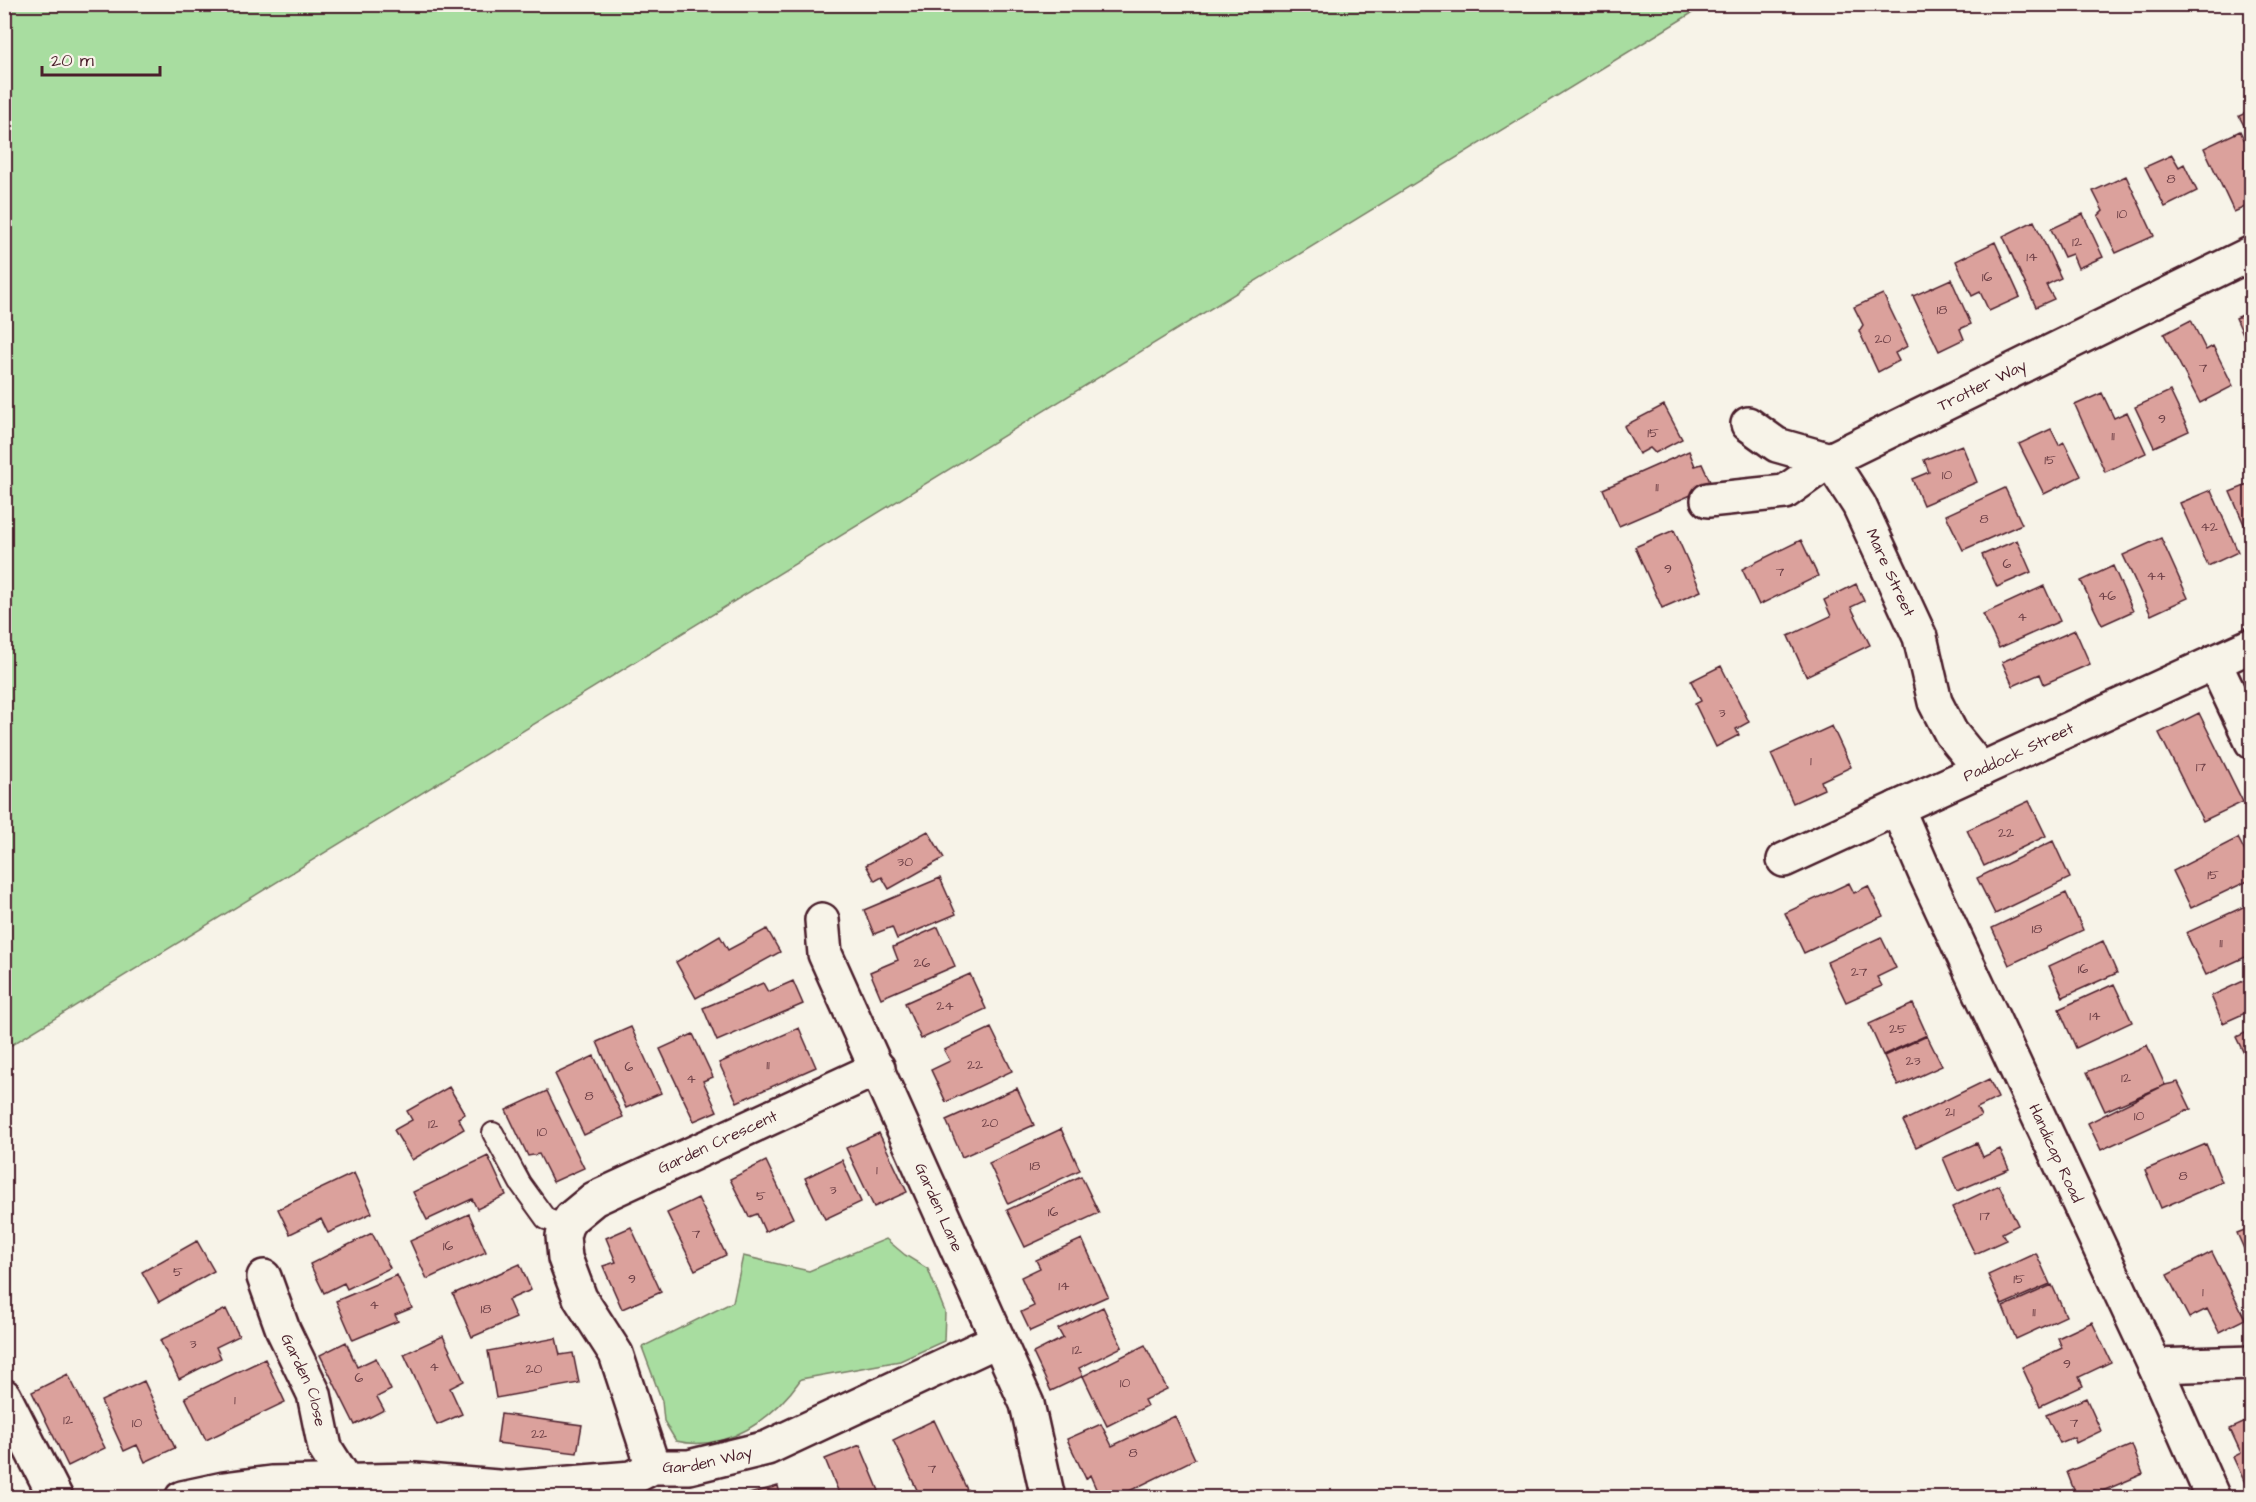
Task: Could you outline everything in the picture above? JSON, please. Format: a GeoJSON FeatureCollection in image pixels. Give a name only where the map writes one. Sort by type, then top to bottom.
{"type":"FeatureCollection","features":[{"type":"Feature","properties":{"kind":"street","name":"Trotter Way"},"geometry":{"type":"LineString","coordinates":[[1708,500],[1785,492],[1830,460],[2252,253]]}},
{"type":"Feature","properties":{"kind":"street"},"geometry":{"type":"LineString","coordinates":[[1748,424],[1777,445],[1830,460]]}},
{"type":"Feature","properties":{"kind":"street","name":"Mare Street"},"geometry":{"type":"LineString","coordinates":[[1830,460],[1859,505],[1920,637],[1935,702],[1951,733],[1981,770]]}},
{"type":"Feature","properties":{"kind":"street","name":"Paddock Street"},"geometry":{"type":"LineString","coordinates":[[1784,860],[2252,645]]}},
{"type":"Feature","properties":{"kind":"street"},"geometry":{"type":"LineString","coordinates":[[2214,662],[2252,742]]}},
{"type":"Feature","properties":{"kind":"street","name":"Handicap Road"},"geometry":{"type":"LineString","coordinates":[[1897,808],[1926,876],[2155,1366],[2213,1497]]}},
{"type":"Feature","properties":{"kind":"street","name":"Garden Lane"},"geometry":{"type":"LineString","coordinates":[[822,920],[825,954],[1027,1404],[1048,1497]]}},
{"type":"Feature","properties":{"kind":"street","name":"Garden Crescent"},"geometry":{"type":"LineString","coordinates":[[566,1226],[571,1218],[594,1199],[878,1068]]}},
{"type":"Feature","properties":{"kind":"street"},"geometry":{"type":"LineString","coordinates":[[566,1226],[563,1236],[565,1258],[580,1298],[616,1354],[653,1467]]}},
{"type":"Feature","properties":{"kind":"street","name":"Garden Close"},"geometry":{"type":"LineString","coordinates":[[264,1277],[283,1330],[314,1394],[326,1448],[346,1481]]}},
{"type":"Feature","properties":{"kind":"street","name":"Garden Way"},"geometry":{"type":"LineString","coordinates":[[182,1497],[271,1483],[415,1480],[509,1488],[632,1478],[653,1467],[689,1467],[767,1448],[998,1341]]}},
{"type":"Feature","properties":{"kind":"street"},"geometry":{"type":"LineString","coordinates":[[2155,1366],[2252,1363]]}},
{"type":"Feature","properties":{"kind":"street"},"geometry":{"type":"LineString","coordinates":[[4,1396],[56,1497]]}},
{"type":"Feature","properties":{"kind":"lane"},"geometry":{"type":"LineString","coordinates":[[493,1133],[520,1183],[546,1219],[566,1226]]}},
{"type":"Feature","properties":{"kind":"green space"},"geometry":{"type":"Polygon","coordinates":[[[5,4],[1705,4],[1705,5],[5,1049],[5,4]]]}},
{"type":"Feature","properties":{"kind":"green space"},"geometry":{"type":"Polygon","coordinates":[[[886,1239],[905,1255],[928,1269],[945,1312],[944,1341],[900,1361],[801,1379],[790,1394],[763,1419],[731,1437],[713,1442],[676,1441],[664,1421],[662,1401],[642,1347],[733,1302],[743,1256],[809,1271],[886,1239]]]}},
{"type":"Feature","properties":{"kind":"building"},"geometry":{"type":"Polygon","coordinates":[[[2252,110],[2252,141],[2239,116],[2252,110]]]}},
{"type":"Feature","properties":{"kind":"building"},"geometry":{"type":"Polygon","coordinates":[[[2240,131],[2252,155],[2252,204],[2234,212],[2204,148],[2240,131]]]}},
{"type":"Feature","properties":{"kind":"building"},"geometry":{"type":"Polygon","coordinates":[[[2172,155],[2179,167],[2184,164],[2197,191],[2165,207],[2145,167],[2172,155]]]}},
{"type":"Feature","properties":{"kind":"building"},"geometry":{"type":"Polygon","coordinates":[[[2126,176],[2154,236],[2116,253],[2098,216],[2103,211],[2093,191],[2126,176]]]}},
{"type":"Feature","properties":{"kind":"building"},"geometry":{"type":"Polygon","coordinates":[[[2083,214],[2103,257],[2078,268],[2072,254],[2064,257],[2051,229],[2083,214]]]}},
{"type":"Feature","properties":{"kind":"building"},"geometry":{"type":"Polygon","coordinates":[[[2034,221],[2061,278],[2046,285],[2054,299],[2036,307],[2003,236],[2034,221]]]}},
{"type":"Feature","properties":{"kind":"building"},"geometry":{"type":"Polygon","coordinates":[[[1995,242],[2020,297],[1989,311],[1980,292],[1972,296],[1956,261],[1995,242]]]}},
{"type":"Feature","properties":{"kind":"building"},"geometry":{"type":"Polygon","coordinates":[[[1951,279],[1971,324],[1960,329],[1964,339],[1939,351],[1913,296],[1951,279]]]}},
{"type":"Feature","properties":{"kind":"building"},"geometry":{"type":"Polygon","coordinates":[[[1883,294],[1908,346],[1895,353],[1899,361],[1878,372],[1859,331],[1863,325],[1854,307],[1883,294]]]}},
{"type":"Feature","properties":{"kind":"building"},"geometry":{"type":"Polygon","coordinates":[[[2252,311],[2252,354],[2236,318],[2252,311]]]}},
{"type":"Feature","properties":{"kind":"building"},"geometry":{"type":"Polygon","coordinates":[[[2191,320],[2206,350],[2213,346],[2233,386],[2200,403],[2164,334],[2191,320]]]}},
{"type":"Feature","properties":{"kind":"building"},"geometry":{"type":"Polygon","coordinates":[[[2170,391],[2189,431],[2154,447],[2135,407],[2170,391]]]}},
{"type":"Feature","properties":{"kind":"building"},"geometry":{"type":"Polygon","coordinates":[[[2102,393],[2114,418],[2127,412],[2146,453],[2105,472],[2075,405],[2102,393]]]}},
{"type":"Feature","properties":{"kind":"building"},"geometry":{"type":"Polygon","coordinates":[[[1664,405],[1682,439],[1655,453],[1650,448],[1639,454],[1624,426],[1664,405]]]}},
{"type":"Feature","properties":{"kind":"building"},"geometry":{"type":"Polygon","coordinates":[[[2051,429],[2059,445],[2064,442],[2081,476],[2044,494],[2019,444],[2051,429]]]}},
{"type":"Feature","properties":{"kind":"building"},"geometry":{"type":"Polygon","coordinates":[[[1962,445],[1977,482],[1923,505],[1912,479],[1929,472],[1924,460],[1962,445]]]}},
{"type":"Feature","properties":{"kind":"building"},"geometry":{"type":"Polygon","coordinates":[[[1689,451],[1695,466],[1702,464],[1712,486],[1619,526],[1603,489],[1689,451]]]}},
{"type":"Feature","properties":{"kind":"building"},"geometry":{"type":"Polygon","coordinates":[[[2252,483],[2252,529],[2247,531],[2230,492],[2252,483]]]}},
{"type":"Feature","properties":{"kind":"building"},"geometry":{"type":"Polygon","coordinates":[[[2005,488],[2022,524],[1963,550],[1946,515],[2005,488]]]}},
{"type":"Feature","properties":{"kind":"building"},"geometry":{"type":"Polygon","coordinates":[[[2211,490],[2238,552],[2208,566],[2180,503],[2211,490]]]}},
{"type":"Feature","properties":{"kind":"building"},"geometry":{"type":"Polygon","coordinates":[[[1674,530],[1701,591],[1662,608],[1635,547],[1674,530]]]}},
{"type":"Feature","properties":{"kind":"building"},"geometry":{"type":"Polygon","coordinates":[[[2161,538],[2188,598],[2151,615],[2123,555],[2161,538]]]}},
{"type":"Feature","properties":{"kind":"building"},"geometry":{"type":"Polygon","coordinates":[[[1801,540],[1818,576],[1759,605],[1742,569],[1801,540]]]}},
{"type":"Feature","properties":{"kind":"building"},"geometry":{"type":"Polygon","coordinates":[[[2017,540],[2031,572],[1997,587],[1982,555],[2017,540]]]}},
{"type":"Feature","properties":{"kind":"building"},"geometry":{"type":"Polygon","coordinates":[[[2113,566],[2133,611],[2102,625],[2081,581],[2113,566]]]}},
{"type":"Feature","properties":{"kind":"building"},"geometry":{"type":"Polygon","coordinates":[[[1856,584],[1864,601],[1851,607],[1870,645],[1806,676],[1788,636],[1831,616],[1824,600],[1856,584]]]}},
{"type":"Feature","properties":{"kind":"building"},"geometry":{"type":"Polygon","coordinates":[[[2044,586],[2060,621],[1999,648],[1983,614],[2044,586]]]}},
{"type":"Feature","properties":{"kind":"building"},"geometry":{"type":"Polygon","coordinates":[[[2075,630],[2090,664],[2044,684],[2040,674],[2013,686],[2002,662],[2075,630]]]}},
{"type":"Feature","properties":{"kind":"building"},"geometry":{"type":"Polygon","coordinates":[[[1721,666],[1749,722],[1736,729],[1739,735],[1716,747],[1695,704],[1701,701],[1691,681],[1721,666]]]}},
{"type":"Feature","properties":{"kind":"building"},"geometry":{"type":"Polygon","coordinates":[[[2199,713],[2243,802],[2203,821],[2159,733],[2199,713]]]}},
{"type":"Feature","properties":{"kind":"building"},"geometry":{"type":"Polygon","coordinates":[[[1832,726],[1851,767],[1821,781],[1824,789],[1793,803],[1771,754],[1832,726]]]}},
{"type":"Feature","properties":{"kind":"building"},"geometry":{"type":"Polygon","coordinates":[[[2029,801],[2046,836],[1984,866],[1967,830],[2029,801]]]}},
{"type":"Feature","properties":{"kind":"building"},"geometry":{"type":"Polygon","coordinates":[[[928,831],[944,858],[889,889],[882,877],[875,881],[866,865],[928,831]]]}},
{"type":"Feature","properties":{"kind":"building"},"geometry":{"type":"Polygon","coordinates":[[[2238,838],[2252,865],[2252,879],[2191,908],[2173,871],[2238,838]]]}},
{"type":"Feature","properties":{"kind":"building"},"geometry":{"type":"Polygon","coordinates":[[[2053,841],[2070,878],[1995,914],[1977,878],[2053,841]]]}},
{"type":"Feature","properties":{"kind":"building"},"geometry":{"type":"Polygon","coordinates":[[[940,878],[956,914],[897,939],[892,927],[874,934],[864,910],[940,878]]]}},
{"type":"Feature","properties":{"kind":"building"},"geometry":{"type":"Polygon","coordinates":[[[1849,883],[1854,893],[1868,886],[1883,916],[1804,953],[1785,913],[1849,883]]]}},
{"type":"Feature","properties":{"kind":"building"},"geometry":{"type":"Polygon","coordinates":[[[2066,893],[2083,930],[2009,965],[1992,928],[2066,893]]]}},
{"type":"Feature","properties":{"kind":"building"},"geometry":{"type":"Polygon","coordinates":[[[2252,903],[2252,954],[2206,975],[2186,933],[2252,903]]]}},
{"type":"Feature","properties":{"kind":"building"},"geometry":{"type":"Polygon","coordinates":[[[938,927],[955,966],[881,998],[870,972],[898,960],[893,947],[938,927]]]}},
{"type":"Feature","properties":{"kind":"building"},"geometry":{"type":"Polygon","coordinates":[[[767,929],[780,952],[696,998],[676,962],[720,936],[728,950],[767,929]]]}},
{"type":"Feature","properties":{"kind":"building"},"geometry":{"type":"Polygon","coordinates":[[[1881,937],[1896,968],[1877,977],[1882,986],[1846,1002],[1827,962],[1881,937]]]}},
{"type":"Feature","properties":{"kind":"building"},"geometry":{"type":"Polygon","coordinates":[[[2103,941],[2117,973],[2063,997],[2049,966],[2103,941]]]}},
{"type":"Feature","properties":{"kind":"building"},"geometry":{"type":"Polygon","coordinates":[[[970,974],[986,1009],[921,1039],[905,1003],[970,974]]]}},
{"type":"Feature","properties":{"kind":"building"},"geometry":{"type":"Polygon","coordinates":[[[2252,977],[2252,1010],[2223,1023],[2211,996],[2252,977]]]}},
{"type":"Feature","properties":{"kind":"building"},"geometry":{"type":"Polygon","coordinates":[[[793,981],[803,1004],[717,1041],[703,1008],[763,983],[768,992],[793,981]]]}},
{"type":"Feature","properties":{"kind":"building"},"geometry":{"type":"Polygon","coordinates":[[[2114,984],[2132,1022],[2076,1048],[2059,1009],[2114,984]]]}},
{"type":"Feature","properties":{"kind":"building"},"geometry":{"type":"Polygon","coordinates":[[[1913,1004],[1927,1035],[1883,1055],[1869,1024],[1913,1004]]]}},
{"type":"Feature","properties":{"kind":"building"},"geometry":{"type":"Polygon","coordinates":[[[631,1027],[661,1093],[626,1108],[597,1042],[631,1027]]]}},
{"type":"Feature","properties":{"kind":"building"},"geometry":{"type":"Polygon","coordinates":[[[799,1028],[816,1067],[737,1102],[719,1063],[799,1028]]]}},
{"type":"Feature","properties":{"kind":"building"},"geometry":{"type":"Polygon","coordinates":[[[991,1028],[1012,1071],[946,1102],[931,1070],[950,1061],[944,1050],[991,1028]]]}},
{"type":"Feature","properties":{"kind":"building"},"geometry":{"type":"Polygon","coordinates":[[[2252,1030],[2252,1070],[2236,1037],[2252,1030]]]}},
{"type":"Feature","properties":{"kind":"building"},"geometry":{"type":"Polygon","coordinates":[[[693,1034],[713,1077],[703,1081],[717,1111],[694,1121],[660,1049],[693,1034]]]}},
{"type":"Feature","properties":{"kind":"building"},"geometry":{"type":"Polygon","coordinates":[[[1927,1036],[1942,1066],[1898,1086],[1884,1056],[1927,1036]]]}},
{"type":"Feature","properties":{"kind":"building"},"geometry":{"type":"Polygon","coordinates":[[[2147,1045],[2165,1085],[2105,1111],[2087,1072],[2147,1045]]]}},
{"type":"Feature","properties":{"kind":"building"},"geometry":{"type":"Polygon","coordinates":[[[594,1056],[623,1117],[584,1135],[555,1074],[594,1056]]]}},
{"type":"Feature","properties":{"kind":"building"},"geometry":{"type":"Polygon","coordinates":[[[1989,1079],[1998,1098],[1977,1108],[1981,1116],[1916,1147],[1903,1121],[1989,1079]]]}},
{"type":"Feature","properties":{"kind":"building"},"geometry":{"type":"Polygon","coordinates":[[[2178,1082],[2191,1109],[2101,1150],[2088,1123],[2165,1085],[2178,1082]]]}},
{"type":"Feature","properties":{"kind":"building"},"geometry":{"type":"Polygon","coordinates":[[[449,1087],[465,1114],[458,1118],[464,1129],[412,1160],[394,1130],[412,1120],[407,1111],[449,1087]]]}},
{"type":"Feature","properties":{"kind":"building"},"geometry":{"type":"Polygon","coordinates":[[[1017,1088],[1034,1125],[962,1157],[946,1120],[1017,1088]]]}},
{"type":"Feature","properties":{"kind":"building"},"geometry":{"type":"Polygon","coordinates":[[[547,1091],[584,1168],[553,1182],[539,1154],[528,1156],[506,1110],[547,1091]]]}},
{"type":"Feature","properties":{"kind":"building"},"geometry":{"type":"Polygon","coordinates":[[[1061,1129],[1080,1170],[1008,1204],[989,1163],[1061,1129]]]}},
{"type":"Feature","properties":{"kind":"building"},"geometry":{"type":"Polygon","coordinates":[[[879,1133],[907,1192],[874,1207],[846,1148],[879,1133]]]}},
{"type":"Feature","properties":{"kind":"building"},"geometry":{"type":"Polygon","coordinates":[[[1977,1143],[1983,1157],[2000,1149],[2009,1169],[1957,1191],[1943,1158],[1977,1143]]]}},
{"type":"Feature","properties":{"kind":"building"},"geometry":{"type":"Polygon","coordinates":[[[2206,1144],[2222,1182],[2161,1208],[2145,1170],[2206,1144]]]}},
{"type":"Feature","properties":{"kind":"building"},"geometry":{"type":"Polygon","coordinates":[[[488,1156],[506,1195],[477,1209],[472,1199],[427,1220],[413,1192],[488,1156]]]}},
{"type":"Feature","properties":{"kind":"building"},"geometry":{"type":"Polygon","coordinates":[[[842,1160],[861,1202],[825,1219],[805,1178],[842,1160]]]}},
{"type":"Feature","properties":{"kind":"building"},"geometry":{"type":"Polygon","coordinates":[[[766,1161],[793,1218],[765,1232],[757,1214],[749,1217],[730,1179],[766,1161]]]}},
{"type":"Feature","properties":{"kind":"building"},"geometry":{"type":"Polygon","coordinates":[[[354,1173],[372,1213],[328,1233],[321,1219],[290,1234],[278,1209],[354,1173]]]}},
{"type":"Feature","properties":{"kind":"building"},"geometry":{"type":"Polygon","coordinates":[[[1081,1176],[1099,1213],[1025,1247],[1007,1210],[1081,1176]]]}},
{"type":"Feature","properties":{"kind":"building"},"geometry":{"type":"Polygon","coordinates":[[[1999,1185],[2018,1225],[2002,1233],[2006,1240],[1975,1254],[1952,1207],[1999,1185]]]}},
{"type":"Feature","properties":{"kind":"building"},"geometry":{"type":"Polygon","coordinates":[[[698,1198],[726,1255],[695,1270],[667,1213],[698,1198]]]}},
{"type":"Feature","properties":{"kind":"building"},"geometry":{"type":"Polygon","coordinates":[[[469,1214],[486,1252],[427,1279],[410,1241],[469,1214]]]}},
{"type":"Feature","properties":{"kind":"building"},"geometry":{"type":"Polygon","coordinates":[[[631,1227],[661,1292],[622,1309],[603,1266],[616,1262],[606,1238],[631,1227]]]}},
{"type":"Feature","properties":{"kind":"building"},"geometry":{"type":"Polygon","coordinates":[[[2252,1227],[2252,1267],[2237,1233],[2252,1227]]]}},
{"type":"Feature","properties":{"kind":"building"},"geometry":{"type":"Polygon","coordinates":[[[372,1233],[390,1268],[347,1289],[344,1283],[324,1293],[310,1264],[372,1233]]]}},
{"type":"Feature","properties":{"kind":"building"},"geometry":{"type":"Polygon","coordinates":[[[1082,1239],[1108,1296],[1030,1331],[1021,1312],[1034,1306],[1021,1277],[1040,1268],[1036,1260],[1082,1239]]]}},
{"type":"Feature","properties":{"kind":"building"},"geometry":{"type":"Polygon","coordinates":[[[197,1241],[214,1271],[159,1302],[142,1272],[197,1241]]]}},
{"type":"Feature","properties":{"kind":"building"},"geometry":{"type":"Polygon","coordinates":[[[2212,1252],[2245,1319],[2219,1332],[2207,1309],[2189,1318],[2167,1275],[2212,1252]]]}},
{"type":"Feature","properties":{"kind":"building"},"geometry":{"type":"Polygon","coordinates":[[[2036,1253],[2050,1284],[2002,1305],[1988,1275],[2036,1253]]]}},
{"type":"Feature","properties":{"kind":"building"},"geometry":{"type":"Polygon","coordinates":[[[520,1264],[531,1290],[508,1300],[516,1318],[472,1337],[453,1294],[520,1264]]]}},
{"type":"Feature","properties":{"kind":"building"},"geometry":{"type":"Polygon","coordinates":[[[397,1275],[412,1308],[395,1315],[398,1321],[353,1340],[336,1301],[397,1275]]]}},
{"type":"Feature","properties":{"kind":"building"},"geometry":{"type":"Polygon","coordinates":[[[2052,1285],[2066,1316],[2016,1339],[2003,1307],[2052,1285]]]}},
{"type":"Feature","properties":{"kind":"building"},"geometry":{"type":"Polygon","coordinates":[[[1103,1307],[1122,1347],[1079,1368],[1083,1376],[1051,1391],[1033,1353],[1063,1338],[1058,1329],[1103,1307]]]}},
{"type":"Feature","properties":{"kind":"building"},"geometry":{"type":"Polygon","coordinates":[[[226,1309],[239,1336],[216,1347],[221,1358],[179,1379],[160,1340],[226,1309]]]}},
{"type":"Feature","properties":{"kind":"building"},"geometry":{"type":"Polygon","coordinates":[[[2092,1322],[2111,1362],[2079,1377],[2083,1386],[2040,1406],[2022,1367],[2062,1348],[2058,1338],[2092,1322]]]}},
{"type":"Feature","properties":{"kind":"building"},"geometry":{"type":"Polygon","coordinates":[[[443,1336],[464,1381],[450,1388],[462,1414],[437,1425],[404,1354],[443,1336]]]}},
{"type":"Feature","properties":{"kind":"building"},"geometry":{"type":"Polygon","coordinates":[[[556,1338],[560,1355],[573,1353],[579,1383],[496,1398],[488,1351],[556,1338]]]}},
{"type":"Feature","properties":{"kind":"building"},"geometry":{"type":"Polygon","coordinates":[[[346,1342],[357,1367],[376,1358],[391,1390],[377,1397],[384,1410],[355,1425],[320,1355],[346,1342]]]}},
{"type":"Feature","properties":{"kind":"building"},"geometry":{"type":"Polygon","coordinates":[[[1145,1345],[1167,1389],[1144,1400],[1147,1406],[1107,1426],[1083,1376],[1145,1345]]]}},
{"type":"Feature","properties":{"kind":"building"},"geometry":{"type":"Polygon","coordinates":[[[265,1359],[285,1402],[206,1440],[185,1397],[265,1359]]]}},
{"type":"Feature","properties":{"kind":"building"},"geometry":{"type":"Polygon","coordinates":[[[68,1374],[105,1448],[68,1466],[32,1392],[68,1374]]]}},
{"type":"Feature","properties":{"kind":"building"},"geometry":{"type":"Polygon","coordinates":[[[144,1381],[175,1448],[145,1462],[137,1445],[124,1451],[101,1401],[144,1381]]]}},
{"type":"Feature","properties":{"kind":"building"},"geometry":{"type":"Polygon","coordinates":[[[2086,1398],[2101,1431],[2076,1443],[2074,1437],[2060,1443],[2046,1415],[2086,1398]]]}},
{"type":"Feature","properties":{"kind":"building"},"geometry":{"type":"Polygon","coordinates":[[[501,1414],[582,1425],[577,1453],[497,1443],[501,1414]]]}},
{"type":"Feature","properties":{"kind":"building"},"geometry":{"type":"Polygon","coordinates":[[[1175,1416],[1195,1459],[1115,1498],[1100,1498],[1090,1475],[1086,1479],[1067,1439],[1101,1424],[1112,1446],[1175,1416]]]}},
{"type":"Feature","properties":{"kind":"building"},"geometry":{"type":"Polygon","coordinates":[[[2252,1419],[2252,1482],[2246,1485],[2233,1457],[2241,1453],[2230,1429],[2252,1419]]]}},
{"type":"Feature","properties":{"kind":"building"},"geometry":{"type":"Polygon","coordinates":[[[934,1420],[971,1498],[921,1498],[893,1440],[934,1420]]]}},
{"type":"Feature","properties":{"kind":"building"},"geometry":{"type":"Polygon","coordinates":[[[860,1445],[882,1498],[841,1498],[825,1459],[860,1445]]]}},
{"type":"Feature","properties":{"kind":"building"},"geometry":{"type":"Polygon","coordinates":[[[2132,1445],[2143,1474],[2086,1498],[2077,1498],[2067,1472],[2132,1445]]]}},
{"type":"Feature","properties":{"kind":"building"},"geometry":{"type":"Polygon","coordinates":[[[778,1486],[781,1498],[738,1497],[778,1486]]]}}]}
